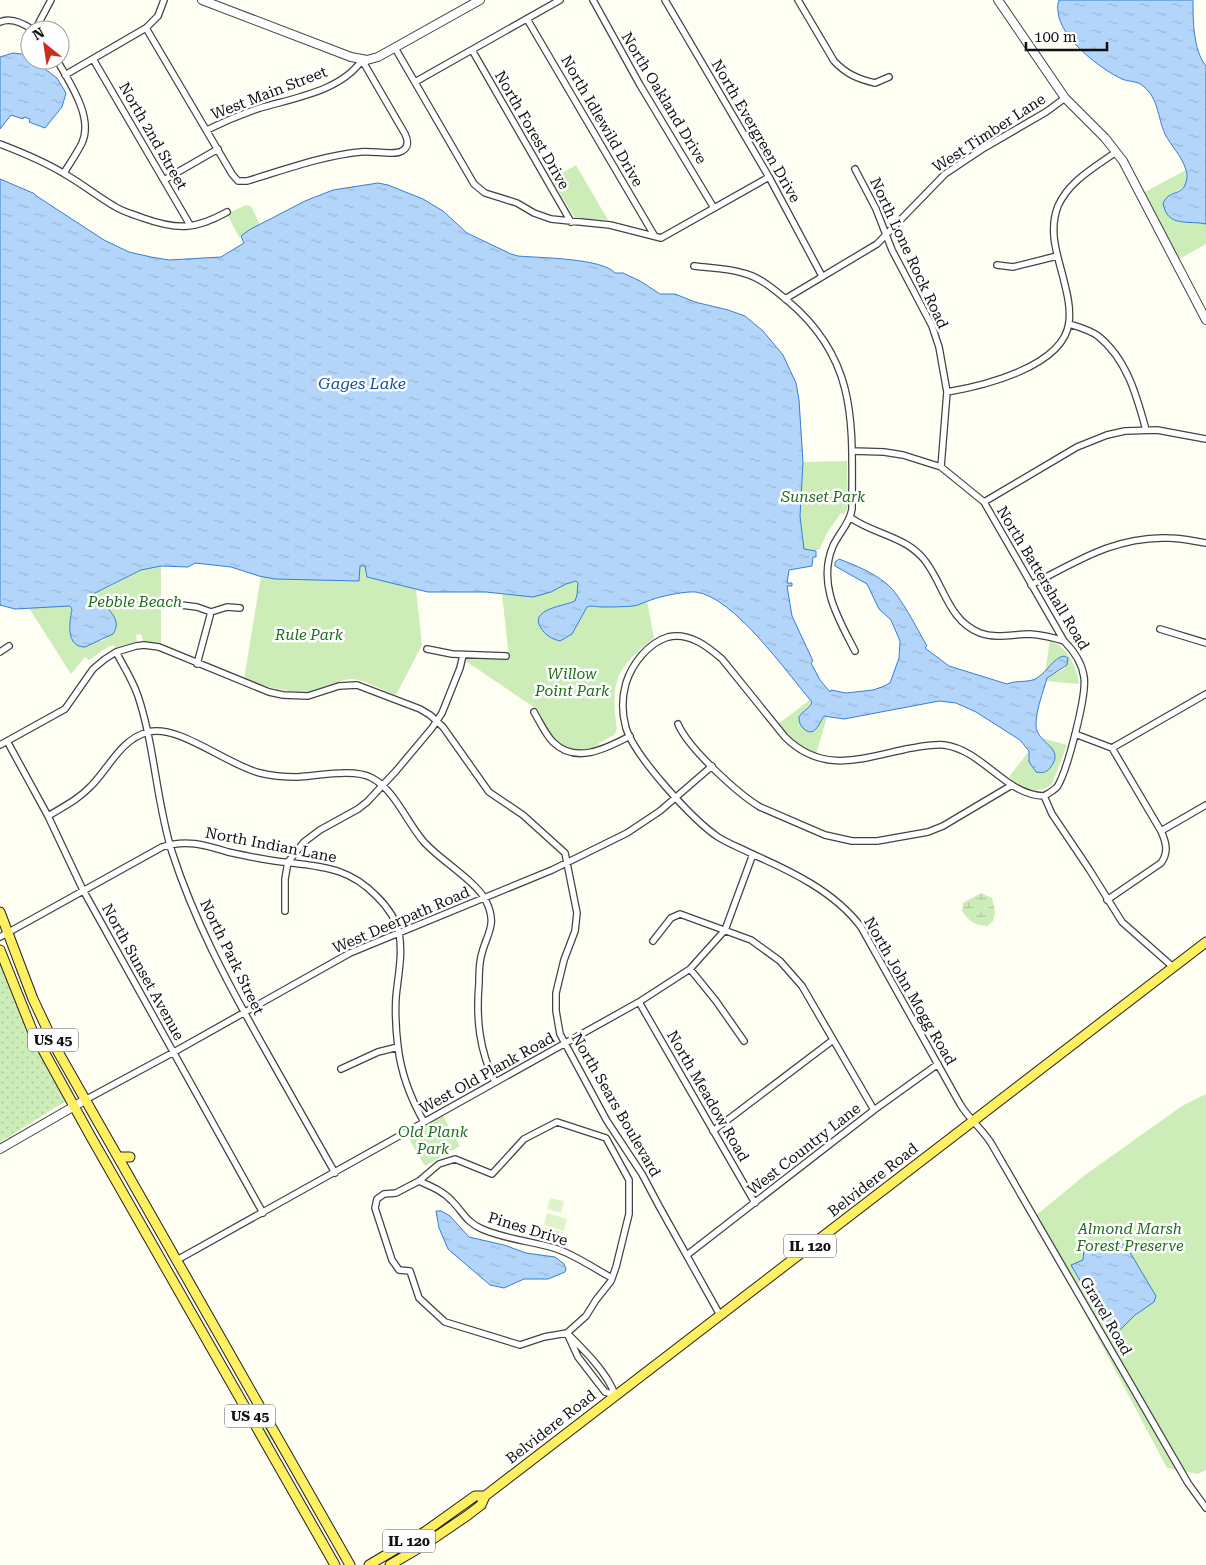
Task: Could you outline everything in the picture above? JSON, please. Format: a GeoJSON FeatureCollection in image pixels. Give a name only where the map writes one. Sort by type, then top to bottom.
{"type":"FeatureCollection","features":[{"type":"Feature","properties":{"kind":"main road","name":"US 45"},"geometry":{"type":"LineString","coordinates":[[0,912],[4,935],[57,1050],[350,1565]]}},
{"type":"Feature","properties":{"kind":"main road","name":"Belvidere Road"},"geometry":{"type":"LineString","coordinates":[[390,1565],[468,1515],[481,1505],[485,1496],[615,1395],[1206,942]]}},
{"type":"Feature","properties":{"kind":"main road","name":"US 45"},"geometry":{"type":"LineString","coordinates":[[0,950],[32,1030],[120,1189],[335,1565]]}},
{"type":"Feature","properties":{"kind":"main road"},"geometry":{"type":"LineString","coordinates":[[120,1189],[132,1182]]}},
{"type":"Feature","properties":{"kind":"main road","name":"Belvidere Road"},"geometry":{"type":"LineString","coordinates":[[369,1565],[426,1531],[475,1496],[485,1496]]}},
{"type":"Feature","properties":{"kind":"street"},"geometry":{"type":"LineString","coordinates":[[40,20],[51,0]]}},
{"type":"Feature","properties":{"kind":"street"},"geometry":{"type":"LineString","coordinates":[[66,75],[146,28],[158,16],[164,0]]}},
{"type":"Feature","properties":{"kind":"street"},"geometry":{"type":"LineString","coordinates":[[202,0],[362,60],[378,57],[480,0]]}},
{"type":"Feature","properties":{"kind":"street"},"geometry":{"type":"LineString","coordinates":[[415,82],[560,0]]}},
{"type":"Feature","properties":{"kind":"street","name":"North Oakland Drive"},"geometry":{"type":"LineString","coordinates":[[593,0],[640,85],[714,208]]}},
{"type":"Feature","properties":{"kind":"street","name":"North Evergreen Drive"},"geometry":{"type":"LineString","coordinates":[[665,0],[769,177],[822,276]]}},
{"type":"Feature","properties":{"kind":"street"},"geometry":{"type":"LineString","coordinates":[[798,0],[834,61],[842,69],[851,75],[875,83],[889,77]]}},
{"type":"Feature","properties":{"kind":"street"},"geometry":{"type":"LineString","coordinates":[[998,0],[1065,98],[1105,138],[1116,152],[1147,206],[1186,286],[1206,320]]}},
{"type":"Feature","properties":{"kind":"street","name":"North Idlewild Drive"},"geometry":{"type":"LineString","coordinates":[[527,19],[654,235]]}},
{"type":"Feature","properties":{"kind":"street"},"geometry":{"type":"LineString","coordinates":[[0,22],[14,20],[20,23]]}},
{"type":"Feature","properties":{"kind":"street"},"geometry":{"type":"LineString","coordinates":[[146,28],[232,174],[238,181],[247,182],[318,160],[362,151],[399,153],[406,146],[408,139],[362,60]]}},
{"type":"Feature","properties":{"kind":"street"},"geometry":{"type":"LineString","coordinates":[[395,48],[474,184],[482,192],[517,203],[534,213],[551,219],[610,225],[661,238],[769,177]]}},
{"type":"Feature","properties":{"kind":"street","name":"North Forest Drive"},"geometry":{"type":"LineString","coordinates":[[472,50],[571,222]]}},
{"type":"Feature","properties":{"kind":"street","name":"North 2nd Street"},"geometry":{"type":"LineString","coordinates":[[93,59],[190,225]]}},
{"type":"Feature","properties":{"kind":"street","name":"West Main Street"},"geometry":{"type":"LineString","coordinates":[[207,130],[244,114],[314,93],[349,74],[362,60]]}},
{"type":"Feature","properties":{"kind":"street"},"geometry":{"type":"LineString","coordinates":[[63,70],[78,99],[85,122],[85,133],[82,142],[64,173]]}},
{"type":"Feature","properties":{"kind":"street","name":"West Timber Lane"},"geometry":{"type":"LineString","coordinates":[[785,299],[877,244],[951,170],[1046,112],[1065,98]]}},
{"type":"Feature","properties":{"kind":"street"},"geometry":{"type":"LineString","coordinates":[[0,144],[27,154],[64,173],[124,211],[165,226],[175,227],[211,221],[227,212]]}},
{"type":"Feature","properties":{"kind":"street"},"geometry":{"type":"LineString","coordinates":[[164,180],[218,149]]}},
{"type":"Feature","properties":{"kind":"street"},"geometry":{"type":"LineString","coordinates":[[947,392],[1008,377],[1028,368],[1055,349],[1065,335],[1069,324],[1068,298],[1057,256],[1053,232],[1054,222],[1063,197],[1083,176],[1116,152]]}},
{"type":"Feature","properties":{"kind":"street","name":"North Lone Rock Road"},"geometry":{"type":"LineString","coordinates":[[855,169],[876,209],[886,236],[932,326],[942,357],[947,392],[941,467]]}},
{"type":"Feature","properties":{"kind":"street"},"geometry":{"type":"LineString","coordinates":[[997,265],[1014,267],[1057,256]]}},
{"type":"Feature","properties":{"kind":"street"},"geometry":{"type":"LineString","coordinates":[[694,266],[744,272],[758,279],[785,299],[807,319],[826,344],[842,377],[850,410],[852,509],[851,518],[840,532],[830,554],[827,564],[827,583],[834,611],[855,651]]}},
{"type":"Feature","properties":{"kind":"street"},"geometry":{"type":"LineString","coordinates":[[1069,324],[1097,336],[1115,355],[1132,384],[1146,430]]}},
{"type":"Feature","properties":{"kind":"street"},"geometry":{"type":"LineString","coordinates":[[984,502],[1092,440],[1125,431],[1146,430],[1158,430],[1206,438]]}},
{"type":"Feature","properties":{"kind":"street","name":"North Battershall Road"},"geometry":{"type":"LineString","coordinates":[[852,451],[904,455],[941,467],[984,502],[1064,641],[1076,656],[1084,677],[1084,697],[1075,734],[1061,777],[1056,787],[1044,796]]}},
{"type":"Feature","properties":{"kind":"street"},"geometry":{"type":"LineString","coordinates":[[851,518],[870,529],[906,543],[918,554],[926,562],[955,613],[972,629],[990,636],[1029,634],[1048,636],[1064,641]]}},
{"type":"Feature","properties":{"kind":"street"},"geometry":{"type":"LineString","coordinates":[[1031,585],[1096,551],[1122,542],[1169,538],[1206,543]]}},
{"type":"Feature","properties":{"kind":"street"},"geometry":{"type":"LineString","coordinates":[[181,605],[210,612],[227,607],[240,608]]}},
{"type":"Feature","properties":{"kind":"street"},"geometry":{"type":"LineString","coordinates":[[197,664],[210,612]]}},
{"type":"Feature","properties":{"kind":"street"},"geometry":{"type":"LineString","coordinates":[[1160,629],[1206,643]]}},
{"type":"Feature","properties":{"kind":"street","name":"North John Mogg Road"},"geometry":{"type":"LineString","coordinates":[[974,1121],[967,1115],[855,919],[827,895],[804,880],[720,838],[708,830],[676,798],[638,751],[630,736],[625,720],[623,702],[625,686],[632,668],[654,644],[666,638],[682,636],[703,644],[722,659],[792,745],[811,756],[841,762],[922,746],[945,745],[975,757],[1012,786],[1028,793],[1044,796]]}},
{"type":"Feature","properties":{"kind":"street","name":"North Sears Boulevard"},"geometry":{"type":"LineString","coordinates":[[0,745],[65,709],[93,669],[116,652],[136,646],[152,645],[269,692],[283,695],[308,696],[339,686],[357,685],[410,704],[430,715],[451,738],[489,792],[523,815],[565,854],[577,913],[575,931],[556,992],[557,1022],[565,1044],[607,1121],[639,1168],[720,1315]]}},
{"type":"Feature","properties":{"kind":"street"},"geometry":{"type":"LineString","coordinates":[[0,652],[9,646]]}},
{"type":"Feature","properties":{"kind":"street"},"geometry":{"type":"LineString","coordinates":[[428,649],[463,655],[506,656]]}},
{"type":"Feature","properties":{"kind":"street","name":"North Park Street"},"geometry":{"type":"LineString","coordinates":[[116,652],[134,686],[147,732],[170,844],[199,925],[244,1012],[335,1173]]}},
{"type":"Feature","properties":{"kind":"street"},"geometry":{"type":"LineString","coordinates":[[286,911],[285,879],[288,862],[304,842],[320,830],[358,809],[382,785],[442,712],[460,668],[463,655]]}},
{"type":"Feature","properties":{"kind":"street"},"geometry":{"type":"LineString","coordinates":[[1112,748],[1206,694]]}},
{"type":"Feature","properties":{"kind":"street"},"geometry":{"type":"LineString","coordinates":[[534,712],[553,741],[559,747],[573,752],[589,754],[605,749],[630,736]]}},
{"type":"Feature","properties":{"kind":"street"},"geometry":{"type":"LineString","coordinates":[[678,724],[686,739],[712,766],[741,793],[760,807],[825,835],[852,841],[877,841],[928,832],[943,826],[1012,786]]}},
{"type":"Feature","properties":{"kind":"street"},"geometry":{"type":"LineString","coordinates":[[48,816],[80,796],[91,786],[122,748],[147,732],[166,732],[182,737],[233,764],[259,773],[296,777],[354,774],[372,778],[382,785],[424,842],[476,888],[484,898],[491,923],[489,936],[481,957],[478,1022],[484,1054],[495,1082]]}},
{"type":"Feature","properties":{"kind":"street"},"geometry":{"type":"LineString","coordinates":[[1075,734],[1112,748],[1161,831],[1166,844],[1165,857],[1147,873],[1107,900]]}},
{"type":"Feature","properties":{"kind":"street","name":"North Sunset Avenue"},"geometry":{"type":"LineString","coordinates":[[7,741],[48,816],[83,890],[263,1213]]}},
{"type":"Feature","properties":{"kind":"street","name":"West Deerpath Road"},"geometry":{"type":"LineString","coordinates":[[85,1100],[350,953],[568,863],[627,833],[654,816],[712,766]]}},
{"type":"Feature","properties":{"kind":"street"},"geometry":{"type":"LineString","coordinates":[[1044,796],[1052,814],[1122,922],[1173,967]]}},
{"type":"Feature","properties":{"kind":"street"},"geometry":{"type":"LineString","coordinates":[[1161,831],[1206,805]]}},
{"type":"Feature","properties":{"kind":"street","name":"North Indian Lane"},"geometry":{"type":"LineString","coordinates":[[4,935],[170,844],[197,843],[259,859],[312,864],[342,872],[361,883],[380,899],[399,932],[400,962],[396,1000],[398,1047],[406,1080],[424,1122]]}},
{"type":"Feature","properties":{"kind":"street","name":"West Old Plank Road"},"geometry":{"type":"LineString","coordinates":[[177,1260],[565,1044],[638,1002],[690,969],[725,930],[753,854]]}},
{"type":"Feature","properties":{"kind":"street"},"geometry":{"type":"LineString","coordinates":[[653,941],[671,918],[680,914],[751,940],[780,961],[802,986],[874,1110]]}},
{"type":"Feature","properties":{"kind":"street"},"geometry":{"type":"LineString","coordinates":[[690,969],[716,1001],[744,1041]]}},
{"type":"Feature","properties":{"kind":"street","name":"North Meadow Road"},"geometry":{"type":"LineString","coordinates":[[638,1002],[755,1203]]}},
{"type":"Feature","properties":{"kind":"street"},"geometry":{"type":"LineString","coordinates":[[713,1131],[833,1040]]}},
{"type":"Feature","properties":{"kind":"street"},"geometry":{"type":"LineString","coordinates":[[341,1069],[378,1052],[398,1047]]}},
{"type":"Feature","properties":{"kind":"street","name":"West Country Lane"},"geometry":{"type":"LineString","coordinates":[[686,1256],[874,1110],[938,1064]]}},
{"type":"Feature","properties":{"kind":"street"},"geometry":{"type":"LineString","coordinates":[[0,1149],[85,1100]]}},
{"type":"Feature","properties":{"kind":"street","name":"Gravel Road"},"geometry":{"type":"LineString","coordinates":[[974,1121],[991,1143],[1188,1483],[1206,1508]]}},
{"type":"Feature","properties":{"kind":"street"},"geometry":{"type":"LineString","coordinates":[[557,1122],[606,1138],[629,1180],[629,1214],[612,1278],[586,1316],[567,1333],[520,1344],[445,1322],[419,1298],[410,1271],[398,1270],[392,1260],[375,1208],[377,1199],[384,1194],[396,1193],[419,1181],[438,1164],[455,1159],[492,1174],[524,1139],[557,1122]]}},
{"type":"Feature","properties":{"kind":"street","name":"Pines Drive"},"geometry":{"type":"LineString","coordinates":[[419,1181],[447,1196],[470,1223],[497,1235],[555,1248],[612,1278]]}},
{"type":"Feature","properties":{"kind":"street"},"geometry":{"type":"LineString","coordinates":[[567,1333],[578,1357],[584,1365],[605,1392],[615,1395]]}},
{"type":"Feature","properties":{"kind":"street"},"geometry":{"type":"LineString","coordinates":[[567,1333],[597,1366],[612,1386],[615,1395]]}},
{"type":"Feature","properties":{"kind":"green space"},"geometry":{"type":"Polygon","coordinates":[[[576,165],[608,220],[575,218],[551,179],[576,165]]]}},
{"type":"Feature","properties":{"kind":"green space"},"geometry":{"type":"Polygon","coordinates":[[[1186,170],[1187,180],[1185,186],[1170,194],[1198,222],[1206,224],[1206,244],[1176,261],[1143,193],[1186,170]]]}},
{"type":"Feature","properties":{"kind":"green space"},"geometry":{"type":"Polygon","coordinates":[[[246,205],[251,206],[260,225],[239,237],[228,216],[229,213],[246,205]]]}},
{"type":"Feature","properties":{"kind":"green space","name":"Sunset Park"},"geometry":{"type":"Polygon","coordinates":[[[847,461],[848,506],[845,514],[841,513],[827,533],[819,550],[804,550],[800,516],[803,462],[847,461]]]}},
{"type":"Feature","properties":{"kind":"green space","name":"Pebble Beach"},"geometry":{"type":"Polygon","coordinates":[[[161,566],[161,644],[143,641],[141,634],[136,635],[137,641],[116,648],[113,645],[89,660],[85,657],[71,674],[29,608],[68,606],[72,610],[70,626],[73,641],[102,641],[111,635],[115,618],[94,597],[94,592],[109,587],[141,570],[161,566]]]}},
{"type":"Feature","properties":{"kind":"green space","name":"Rule Park"},"geometry":{"type":"Polygon","coordinates":[[[360,566],[366,566],[367,577],[416,589],[422,645],[396,695],[368,683],[352,679],[343,680],[316,691],[298,692],[280,690],[244,679],[261,576],[275,579],[359,581],[360,566]]]}},
{"type":"Feature","properties":{"kind":"green space","name":"Willow Point Park"},"geometry":{"type":"Polygon","coordinates":[[[572,581],[578,583],[577,595],[575,601],[565,604],[572,634],[587,607],[592,605],[599,607],[642,604],[647,601],[654,638],[631,658],[619,677],[614,699],[617,729],[614,735],[599,743],[600,748],[585,750],[566,748],[553,738],[538,710],[464,660],[465,657],[509,657],[502,594],[533,597],[551,592],[572,581]]]}},
{"type":"Feature","properties":{"kind":"green space"},"geometry":{"type":"Polygon","coordinates":[[[1050,640],[1067,653],[1074,664],[1079,684],[1046,681],[1048,677],[1063,670],[1067,665],[1059,657],[1045,672],[1050,640]]]}},
{"type":"Feature","properties":{"kind":"green space"},"geometry":{"type":"Polygon","coordinates":[[[810,700],[812,703],[804,711],[803,728],[808,732],[820,723],[824,716],[827,717],[816,754],[795,742],[778,724],[810,700]]]}},
{"type":"Feature","properties":{"kind":"green space"},"geometry":{"type":"Polygon","coordinates":[[[1039,737],[1067,745],[1052,784],[1041,790],[1035,790],[1024,787],[1009,777],[1029,751],[1028,758],[1034,771],[1046,772],[1053,764],[1048,743],[1039,737]]]}},
{"type":"Feature","properties":{"kind":"green space"},"geometry":{"type":"Polygon","coordinates":[[[981,893],[992,898],[995,912],[993,921],[987,926],[972,922],[962,911],[963,903],[981,893]]]}},
{"type":"Feature","properties":{"kind":"green space"},"geometry":{"type":"Polygon","coordinates":[[[0,961],[18,1008],[69,1099],[0,1142],[0,961]]]}},
{"type":"Feature","properties":{"kind":"green space","name":"Almond Marsh Forest Preserve"},"geometry":{"type":"Polygon","coordinates":[[[1206,1094],[1206,1470],[1198,1474],[1167,1468],[1034,1217],[1085,1175],[1182,1106],[1206,1094]]]}},
{"type":"Feature","properties":{"kind":"green space","name":"Old Plank Park"},"geometry":{"type":"Polygon","coordinates":[[[442,1114],[460,1146],[425,1166],[406,1134],[442,1114]]]}},
{"type":"Feature","properties":{"kind":"green space"},"geometry":{"type":"Polygon","coordinates":[[[550,1198],[564,1201],[561,1213],[547,1209],[550,1198]]]}},
{"type":"Feature","properties":{"kind":"green space"},"geometry":{"type":"Polygon","coordinates":[[[547,1213],[567,1219],[564,1231],[544,1225],[547,1213]]]}},
{"type":"Feature","properties":{"kind":"green space"},"geometry":{"type":"Polygon","coordinates":[[[544,1227],[563,1232],[561,1241],[542,1236],[544,1227]]]}},
{"type":"Feature","properties":{"kind":"green space"},"geometry":{"type":"Polygon","coordinates":[[[256,1407],[274,1439],[270,1441],[251,1411],[256,1407]]]}},
{"type":"Feature","properties":{"kind":"water"},"geometry":{"type":"Polygon","coordinates":[[[1059,0],[1193,0],[1196,43],[1198,52],[1206,66],[1206,224],[1174,220],[1165,211],[1163,203],[1169,196],[1183,188],[1187,174],[1182,160],[1165,134],[1152,96],[1141,84],[1122,79],[1113,74],[1082,51],[1065,31],[1060,21],[1059,0]]]}},
{"type":"Feature","properties":{"kind":"water"},"geometry":{"type":"Polygon","coordinates":[[[13,53],[20,54],[20,70],[46,70],[57,78],[66,93],[62,107],[45,128],[29,122],[30,119],[11,115],[0,129],[0,57],[13,53]]]}},
{"type":"Feature","properties":{"kind":"water","name":"Gages Lake"},"geometry":{"type":"Polygon","coordinates":[[[0,179],[33,193],[104,240],[129,252],[169,260],[221,257],[244,243],[241,236],[249,230],[305,201],[333,190],[378,183],[423,199],[443,211],[467,233],[511,254],[597,264],[615,273],[623,273],[640,281],[660,294],[675,294],[695,302],[745,316],[763,331],[783,355],[796,383],[803,462],[800,516],[804,549],[816,551],[816,557],[813,557],[812,566],[789,570],[787,583],[792,583],[792,586],[787,586],[792,616],[820,680],[830,692],[831,690],[846,693],[873,690],[890,683],[899,658],[900,641],[891,620],[879,609],[867,584],[835,566],[835,562],[839,559],[870,573],[887,584],[898,596],[927,646],[925,648],[949,666],[1007,684],[1034,680],[1060,657],[1068,658],[1067,665],[1047,678],[1036,719],[1037,731],[1053,750],[1055,755],[1054,761],[1047,771],[1036,772],[1029,762],[1029,751],[1020,740],[976,712],[956,703],[939,701],[844,719],[824,716],[816,729],[810,732],[807,731],[800,725],[799,717],[812,702],[743,621],[727,607],[711,597],[696,592],[667,595],[633,606],[587,607],[572,634],[560,641],[549,636],[541,628],[538,622],[539,616],[549,609],[575,601],[578,583],[576,581],[551,592],[533,597],[486,592],[428,592],[367,577],[365,566],[360,566],[359,581],[275,579],[231,567],[195,563],[188,567],[161,566],[141,570],[93,594],[113,615],[116,627],[113,634],[85,647],[79,646],[72,639],[70,621],[72,610],[70,606],[15,609],[0,605],[0,179]]]}},
{"type":"Feature","properties":{"kind":"water"},"geometry":{"type":"Polygon","coordinates":[[[436,1211],[441,1211],[450,1216],[469,1237],[504,1245],[526,1253],[555,1257],[564,1264],[565,1272],[548,1279],[524,1279],[504,1288],[490,1285],[448,1249],[439,1228],[436,1211]]]}},
{"type":"Feature","properties":{"kind":"water"},"geometry":{"type":"Polygon","coordinates":[[[1093,1243],[1123,1244],[1156,1296],[1154,1302],[1135,1315],[1113,1337],[1071,1265],[1083,1260],[1084,1249],[1093,1243]]]}}]}
